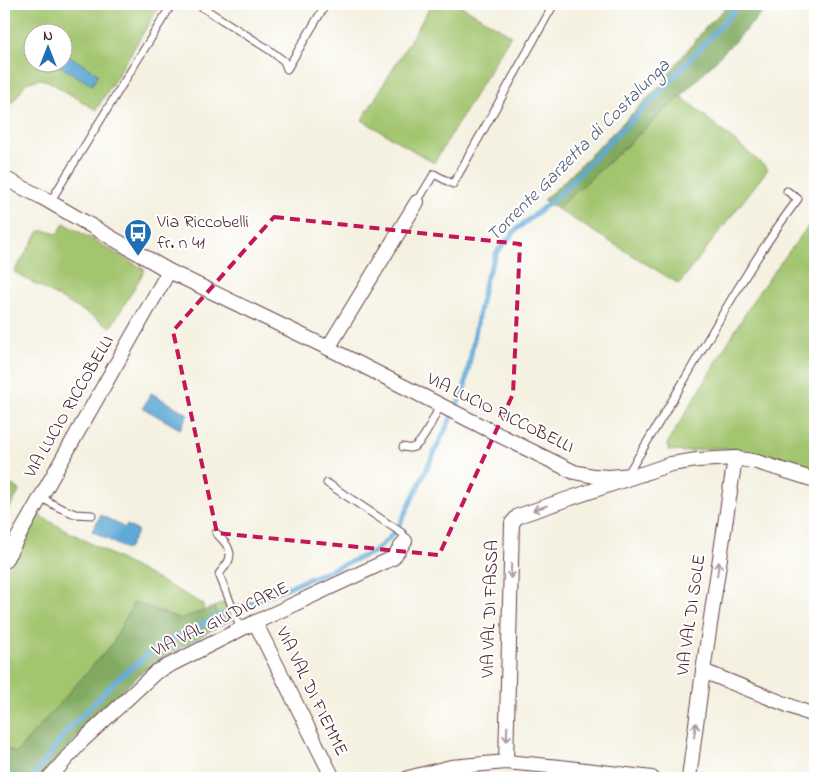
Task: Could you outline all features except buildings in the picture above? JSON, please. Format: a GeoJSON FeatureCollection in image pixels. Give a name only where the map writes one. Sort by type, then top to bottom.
{"type":"FeatureCollection","features":[{"type":"Feature","properties":{"kind":"street","name":"VIA LUCIO RICCOBELLI"},"geometry":{"type":"LineString","coordinates":[[4,178],[50,202],[169,271],[328,348],[574,472],[608,477],[643,474]]}},
{"type":"Feature","properties":{"kind":"street"},"geometry":{"type":"LineString","coordinates":[[328,348],[417,202]]}},
{"type":"Feature","properties":{"kind":"street","name":"VIA LUCIO RICCOBELLI"},"geometry":{"type":"LineString","coordinates":[[4,562],[169,271]]}},
{"type":"Feature","properties":{"kind":"street","name":"VIA VAL DI FASSA"},"geometry":{"type":"LineString","coordinates":[[506,762],[512,523],[518,516],[671,464],[697,460],[734,458],[757,462],[815,480]]}},
{"type":"Feature","properties":{"kind":"street","name":"VIA VAL DI SOLE"},"geometry":{"type":"LineString","coordinates":[[689,778],[734,458]]}},
{"type":"Feature","properties":{"kind":"street"},"geometry":{"type":"LineString","coordinates":[[571,497],[579,486],[574,472]]}},
{"type":"Feature","properties":{"kind":"street","name":"VIA VAL GIUDICARIE"},"geometry":{"type":"LineString","coordinates":[[49,778],[82,742],[156,672],[239,624],[255,622],[392,558],[403,537]]}},
{"type":"Feature","properties":{"kind":"street","name":"VIA VAL DI FIEMME"},"geometry":{"type":"LineString","coordinates":[[255,622],[332,778]]}},
{"type":"Feature","properties":{"kind":"street"},"geometry":{"type":"LineString","coordinates":[[703,671],[815,716]]}},
{"type":"Feature","properties":{"kind":"street"},"geometry":{"type":"LineString","coordinates":[[408,778],[451,767],[506,762],[652,778]]}},
{"type":"Feature","properties":{"kind":"lane"},"geometry":{"type":"LineString","coordinates":[[50,202],[172,4]]}},
{"type":"Feature","properties":{"kind":"lane"},"geometry":{"type":"LineString","coordinates":[[197,4],[268,49],[284,61],[287,69],[326,4]]}},
{"type":"Feature","properties":{"kind":"lane"},"geometry":{"type":"LineString","coordinates":[[417,202],[434,174],[453,184],[554,4]]}},
{"type":"Feature","properties":{"kind":"lane"},"geometry":{"type":"LineString","coordinates":[[627,476],[739,286],[774,231],[798,200],[787,191]]}},
{"type":"Feature","properties":{"kind":"lane"},"geometry":{"type":"LineString","coordinates":[[403,447],[411,448],[417,446],[449,410]]}},
{"type":"Feature","properties":{"kind":"lane"},"geometry":{"type":"LineString","coordinates":[[327,483],[391,525],[403,537]]}},
{"type":"Feature","properties":{"kind":"lane"},"geometry":{"type":"LineString","coordinates":[[40,497],[74,514],[92,515]]}},
{"type":"Feature","properties":{"kind":"lane"},"geometry":{"type":"LineString","coordinates":[[216,533],[226,542],[229,551],[229,559],[219,574],[239,624]]}},
{"type":"Feature","properties":{"kind":"highlighted area"},"geometry":{"type":"Polygon","coordinates":[[[274,217],[520,244],[513,394],[439,555],[217,533],[173,331],[274,217]]]}},
{"type":"Feature","properties":{"kind":"green space"},"geometry":{"type":"Polygon","coordinates":[[[4,4],[161,4],[96,110],[48,81],[40,79],[26,83],[4,114],[4,4]]]}},
{"type":"Feature","properties":{"kind":"green space"},"geometry":{"type":"Polygon","coordinates":[[[432,4],[458,4],[511,35],[434,163],[362,120],[432,4]]]}},
{"type":"Feature","properties":{"kind":"green space"},"geometry":{"type":"Polygon","coordinates":[[[729,4],[771,4],[681,96],[557,209],[543,200],[659,87],[707,26],[729,4]]]}},
{"type":"Feature","properties":{"kind":"green space"},"geometry":{"type":"Polygon","coordinates":[[[681,96],[768,169],[679,284],[557,209],[681,96]]]}},
{"type":"Feature","properties":{"kind":"green space"},"geometry":{"type":"Polygon","coordinates":[[[815,217],[815,470],[741,450],[715,448],[683,452],[668,450],[668,442],[757,294],[815,217]]]}},
{"type":"Feature","properties":{"kind":"green space"},"geometry":{"type":"Polygon","coordinates":[[[64,223],[145,270],[111,327],[14,272],[39,231],[58,234],[64,223]]]}},
{"type":"Feature","properties":{"kind":"green space"},"geometry":{"type":"Polygon","coordinates":[[[4,480],[20,490],[4,518],[4,480]]]}},
{"type":"Feature","properties":{"kind":"green space"},"geometry":{"type":"Polygon","coordinates":[[[38,515],[203,604],[204,611],[180,619],[134,602],[112,644],[16,753],[4,747],[4,576],[38,515]]]}},
{"type":"Feature","properties":{"kind":"green space"},"geometry":{"type":"Polygon","coordinates":[[[134,602],[180,619],[214,607],[221,625],[150,665],[111,701],[40,778],[4,777],[4,747],[16,753],[112,644],[134,602]]]}},
{"type":"Feature","properties":{"kind":"green space"},"geometry":{"type":"Polygon","coordinates":[[[225,602],[232,620],[221,625],[214,607],[225,602]]]}},
{"type":"Feature","properties":{"kind":"water"},"geometry":{"type":"Polygon","coordinates":[[[72,58],[98,74],[92,85],[70,72],[72,72],[72,58]]]}},
{"type":"Feature","properties":{"kind":"water"},"geometry":{"type":"Polygon","coordinates":[[[151,393],[188,414],[180,429],[143,408],[151,393]]]}},
{"type":"Feature","properties":{"kind":"water"},"geometry":{"type":"Polygon","coordinates":[[[101,515],[125,528],[127,525],[138,531],[127,550],[92,531],[101,515]]]}},
{"type":"Feature","properties":{"kind":"waterway","name":"Torrente Garzetta di Costalunga"},"geometry":{"type":"LineString","coordinates":[[32,778],[67,731],[115,681],[154,649],[218,616],[374,552],[389,538],[399,526],[464,391],[485,281],[497,252],[517,229],[560,194],[610,141],[658,95],[740,4]]}},
{"type":"Feature","properties":{"kind":"waterway","name":"Torrente Garzetta di Costalunga"},"geometry":{"type":"LineString","coordinates":[[4,769],[9,772]]}},
{"type":"Feature","properties":{"kind":"place","name":"Via Riccobelli fr. n 41"},"geometry":{"type":"Point","coordinates":[138,257]}}]}
